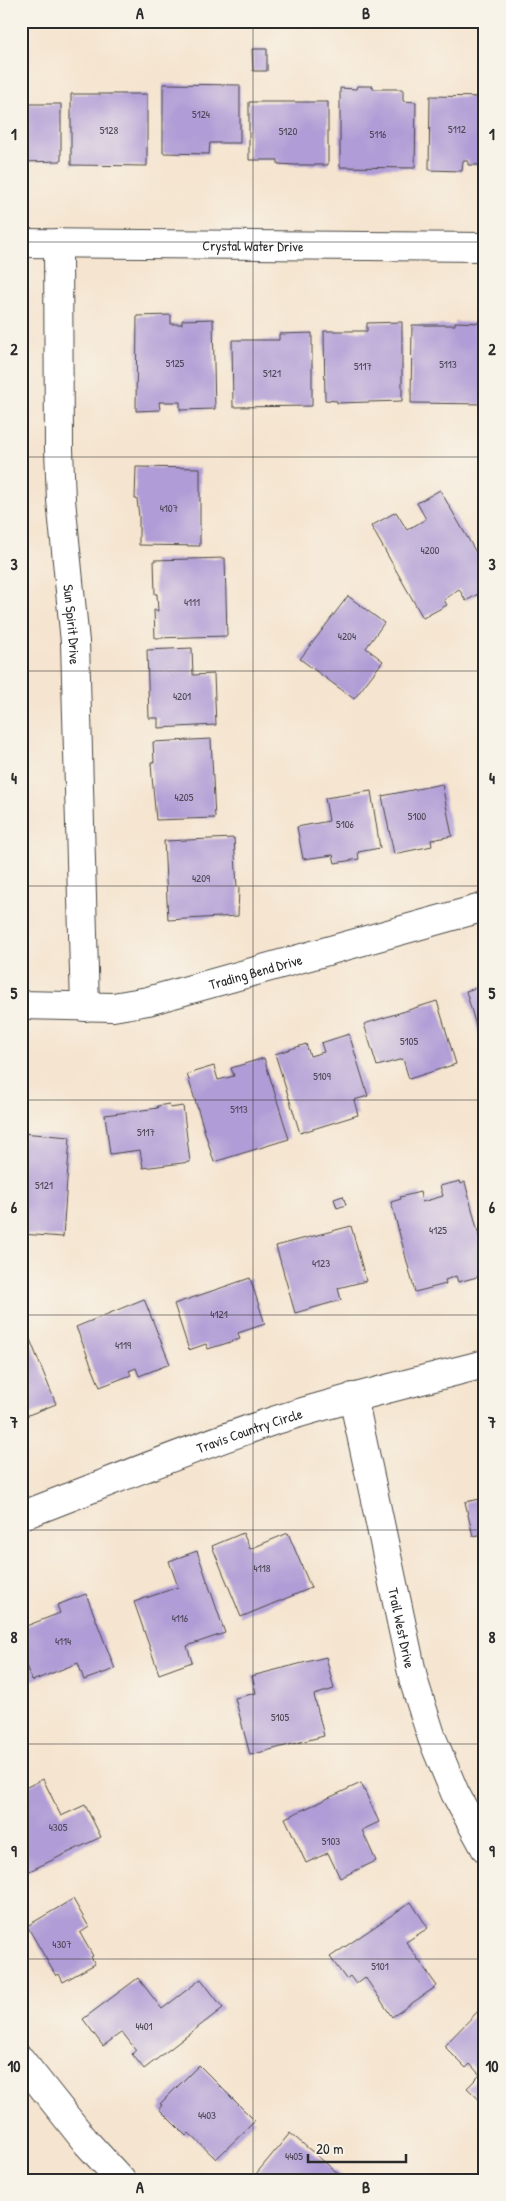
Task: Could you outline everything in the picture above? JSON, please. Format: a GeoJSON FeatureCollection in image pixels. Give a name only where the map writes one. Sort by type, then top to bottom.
{"type":"FeatureCollection","features":[{"type":"Feature","properties":{"kind":"street","name":"Crystal Water Drive"},"geometry":{"type":"LineString","coordinates":[[21,243],[485,247]]}},
{"type":"Feature","properties":{"kind":"street","name":"Sun Spirit Drive"},"geometry":{"type":"LineString","coordinates":[[58,243],[61,500],[75,642],[85,1007]]}},
{"type":"Feature","properties":{"kind":"street","name":"Trading Bend Drive"},"geometry":{"type":"LineString","coordinates":[[21,1005],[113,1007],[148,1001],[485,907]]}},
{"type":"Feature","properties":{"kind":"street","name":"Travis Country Circle"},"geometry":{"type":"LineString","coordinates":[[21,1516],[272,1421],[353,1397],[485,1364]]}},
{"type":"Feature","properties":{"kind":"street","name":"Trail West Drive"},"geometry":{"type":"LineString","coordinates":[[353,1397],[414,1682],[432,1738],[455,1794],[485,1848]]}},
{"type":"Feature","properties":{"kind":"street"},"geometry":{"type":"LineString","coordinates":[[21,2060],[87,2143],[121,2180]]}},
{"type":"Feature","properties":{"kind":"building"},"geometry":{"type":"Polygon","coordinates":[[[252,49],[267,49],[267,71],[253,71],[252,49]]]}},
{"type":"Feature","properties":{"kind":"building"},"geometry":{"type":"Polygon","coordinates":[[[163,84],[240,85],[240,143],[210,143],[209,154],[163,153],[163,84]]]}},
{"type":"Feature","properties":{"kind":"building"},"geometry":{"type":"Polygon","coordinates":[[[357,86],[373,86],[373,89],[403,89],[403,101],[416,102],[415,168],[340,167],[340,88],[356,89],[357,86]]]}},
{"type":"Feature","properties":{"kind":"building"},"geometry":{"type":"Polygon","coordinates":[[[71,94],[147,94],[147,166],[71,165],[71,94]]]}},
{"type":"Feature","properties":{"kind":"building"},"geometry":{"type":"Polygon","coordinates":[[[430,96],[485,97],[485,165],[468,165],[468,161],[463,161],[462,171],[429,170],[430,96]]]}},
{"type":"Feature","properties":{"kind":"building"},"geometry":{"type":"Polygon","coordinates":[[[249,102],[328,102],[328,165],[278,164],[278,160],[249,160],[249,102]]]}},
{"type":"Feature","properties":{"kind":"building"},"geometry":{"type":"Polygon","coordinates":[[[21,104],[61,104],[61,161],[21,162],[21,104]]]}},
{"type":"Feature","properties":{"kind":"building"},"geometry":{"type":"Polygon","coordinates":[[[171,315],[171,324],[182,324],[182,320],[213,319],[215,409],[180,410],[180,402],[159,402],[160,410],[136,411],[137,316],[171,315]]]}},
{"type":"Feature","properties":{"kind":"building"},"geometry":{"type":"Polygon","coordinates":[[[402,322],[402,401],[337,403],[337,401],[325,400],[324,331],[367,331],[367,323],[402,322]]]}},
{"type":"Feature","properties":{"kind":"building"},"geometry":{"type":"Polygon","coordinates":[[[455,322],[484,323],[485,404],[411,403],[412,325],[455,325],[455,322]]]}},
{"type":"Feature","properties":{"kind":"building"},"geometry":{"type":"Polygon","coordinates":[[[312,333],[312,406],[233,407],[232,340],[279,340],[279,334],[312,333]]]}},
{"type":"Feature","properties":{"kind":"building"},"geometry":{"type":"Polygon","coordinates":[[[136,467],[200,468],[200,546],[139,545],[139,517],[137,499],[135,499],[136,467]]]}},
{"type":"Feature","properties":{"kind":"building"},"geometry":{"type":"Polygon","coordinates":[[[440,490],[485,568],[485,590],[466,601],[459,589],[444,600],[447,605],[423,618],[371,526],[396,512],[407,530],[426,519],[417,503],[440,490]]]}},
{"type":"Feature","properties":{"kind":"building"},"geometry":{"type":"Polygon","coordinates":[[[225,558],[227,636],[155,638],[154,610],[158,611],[157,594],[155,594],[154,560],[225,558]]]}},
{"type":"Feature","properties":{"kind":"building"},"geometry":{"type":"Polygon","coordinates":[[[348,596],[384,623],[366,648],[383,661],[354,699],[300,659],[348,596]]]}},
{"type":"Feature","properties":{"kind":"building"},"geometry":{"type":"Polygon","coordinates":[[[192,648],[193,675],[214,674],[216,725],[158,728],[158,718],[149,718],[147,650],[192,648]]]}},
{"type":"Feature","properties":{"kind":"building"},"geometry":{"type":"Polygon","coordinates":[[[211,739],[215,818],[156,820],[151,762],[154,762],[153,742],[211,739]]]}},
{"type":"Feature","properties":{"kind":"building"},"geometry":{"type":"Polygon","coordinates":[[[442,784],[452,836],[431,840],[432,846],[394,854],[382,796],[442,784]]]}},
{"type":"Feature","properties":{"kind":"building"},"geometry":{"type":"Polygon","coordinates":[[[371,791],[380,848],[358,852],[359,859],[335,863],[333,855],[303,859],[297,827],[329,821],[325,798],[371,791]]]}},
{"type":"Feature","properties":{"kind":"building"},"geometry":{"type":"Polygon","coordinates":[[[234,838],[237,887],[239,887],[238,916],[168,920],[164,841],[234,838]]]}},
{"type":"Feature","properties":{"kind":"building"},"geometry":{"type":"Polygon","coordinates":[[[485,985],[485,1054],[484,1054],[466,991],[485,985]]]}},
{"type":"Feature","properties":{"kind":"building"},"geometry":{"type":"Polygon","coordinates":[[[437,1001],[456,1064],[409,1079],[403,1059],[377,1066],[364,1024],[437,1001]]]}},
{"type":"Feature","properties":{"kind":"building"},"geometry":{"type":"Polygon","coordinates":[[[349,1034],[368,1096],[354,1100],[358,1115],[300,1133],[275,1054],[306,1044],[310,1056],[324,1052],[321,1043],[349,1034]]]}},
{"type":"Feature","properties":{"kind":"building"},"geometry":{"type":"Polygon","coordinates":[[[264,1058],[289,1139],[214,1162],[187,1074],[214,1066],[218,1080],[234,1076],[231,1068],[264,1058]]]}},
{"type":"Feature","properties":{"kind":"building"},"geometry":{"type":"Polygon","coordinates":[[[169,1104],[170,1108],[183,1106],[190,1162],[143,1168],[140,1150],[110,1154],[105,1115],[158,1108],[157,1106],[169,1104]]]}},
{"type":"Feature","properties":{"kind":"building"},"geometry":{"type":"Polygon","coordinates":[[[21,1133],[70,1137],[63,1237],[21,1234],[21,1133]]]}},
{"type":"Feature","properties":{"kind":"building"},"geometry":{"type":"Polygon","coordinates":[[[460,1181],[461,1184],[465,1182],[485,1259],[485,1275],[458,1282],[456,1276],[445,1280],[446,1284],[415,1292],[391,1202],[401,1199],[400,1197],[420,1192],[422,1202],[443,1196],[440,1186],[460,1181]]]}},
{"type":"Feature","properties":{"kind":"building"},"geometry":{"type":"Polygon","coordinates":[[[343,1196],[346,1205],[337,1208],[334,1199],[343,1196]]]}},
{"type":"Feature","properties":{"kind":"building"},"geometry":{"type":"Polygon","coordinates":[[[351,1226],[366,1281],[338,1288],[341,1300],[295,1313],[276,1246],[351,1226]]]}},
{"type":"Feature","properties":{"kind":"building"},"geometry":{"type":"Polygon","coordinates":[[[250,1278],[265,1324],[238,1333],[240,1339],[208,1349],[206,1344],[189,1350],[174,1304],[250,1278]]]}},
{"type":"Feature","properties":{"kind":"building"},"geometry":{"type":"Polygon","coordinates":[[[144,1299],[170,1364],[139,1376],[136,1368],[129,1371],[131,1375],[100,1387],[76,1327],[144,1299]]]}},
{"type":"Feature","properties":{"kind":"building"},"geometry":{"type":"Polygon","coordinates":[[[25,1327],[56,1404],[21,1418],[21,1328],[25,1327]]]}},
{"type":"Feature","properties":{"kind":"building"},"geometry":{"type":"Polygon","coordinates":[[[485,1498],[485,1534],[473,1536],[465,1502],[485,1498]]]}},
{"type":"Feature","properties":{"kind":"building"},"geometry":{"type":"Polygon","coordinates":[[[243,1533],[250,1549],[288,1533],[311,1588],[241,1617],[212,1546],[243,1533]]]}},
{"type":"Feature","properties":{"kind":"building"},"geometry":{"type":"Polygon","coordinates":[[[197,1551],[225,1633],[187,1646],[192,1662],[159,1674],[134,1602],[178,1587],[169,1561],[197,1551]]]}},
{"type":"Feature","properties":{"kind":"building"},"geometry":{"type":"Polygon","coordinates":[[[86,1594],[115,1669],[84,1680],[78,1663],[32,1681],[21,1653],[21,1628],[60,1613],[57,1605],[86,1594]]]}},
{"type":"Feature","properties":{"kind":"building"},"geometry":{"type":"Polygon","coordinates":[[[326,1657],[334,1689],[314,1695],[324,1736],[250,1755],[235,1698],[256,1693],[252,1676],[326,1657]]]}},
{"type":"Feature","properties":{"kind":"building"},"geometry":{"type":"Polygon","coordinates":[[[43,1779],[61,1816],[85,1805],[101,1837],[21,1875],[21,1790],[43,1779]]]}},
{"type":"Feature","properties":{"kind":"building"},"geometry":{"type":"Polygon","coordinates":[[[361,1783],[379,1822],[362,1830],[376,1861],[340,1878],[328,1853],[306,1863],[285,1818],[361,1783]]]}},
{"type":"Feature","properties":{"kind":"building"},"geometry":{"type":"Polygon","coordinates":[[[73,1899],[89,1927],[80,1933],[93,1956],[91,1957],[95,1964],[63,1982],[59,1974],[56,1976],[27,1926],[73,1899]]]}},
{"type":"Feature","properties":{"kind":"building"},"geometry":{"type":"Polygon","coordinates":[[[411,1902],[428,1928],[406,1942],[437,1986],[392,2017],[365,1977],[356,1984],[350,1976],[346,1979],[330,1957],[411,1902]]]}},
{"type":"Feature","properties":{"kind":"building"},"geometry":{"type":"Polygon","coordinates":[[[138,1978],[162,2009],[201,1979],[223,2008],[144,2069],[132,2054],[136,2050],[122,2032],[103,2046],[83,2019],[138,1978]]]}},
{"type":"Feature","properties":{"kind":"building"},"geometry":{"type":"Polygon","coordinates":[[[485,2004],[485,2105],[467,2088],[480,2075],[470,2064],[466,2068],[444,2046],[485,2004]]]}},
{"type":"Feature","properties":{"kind":"building"},"geometry":{"type":"Polygon","coordinates":[[[199,2065],[255,2121],[216,2159],[189,2133],[186,2136],[159,2109],[162,2105],[160,2104],[199,2065]]]}},
{"type":"Feature","properties":{"kind":"building"},"geometry":{"type":"Polygon","coordinates":[[[290,2133],[346,2180],[251,2180],[290,2133]]]}}]}
